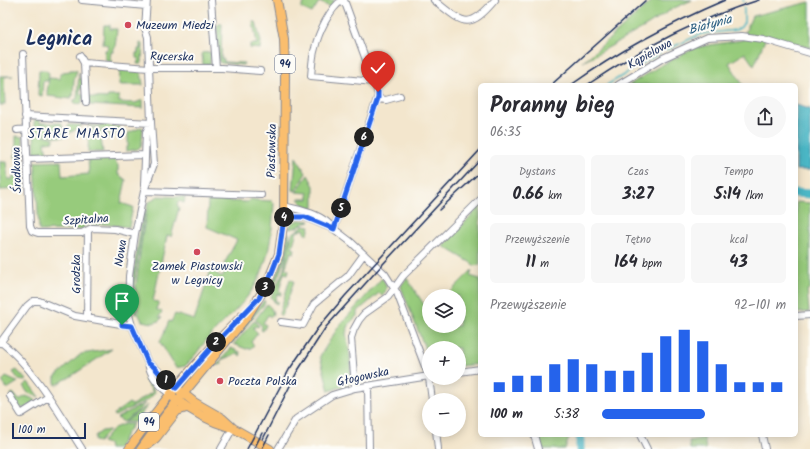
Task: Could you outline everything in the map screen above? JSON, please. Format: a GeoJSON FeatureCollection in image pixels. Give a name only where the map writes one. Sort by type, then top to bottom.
{"type":"FeatureCollection","features":[{"type":"Feature","properties":{"kind":"main road","name":"Piastowska"},"geometry":{"type":"LineString","coordinates":[[183,394],[235,332],[259,298],[270,277],[279,254],[284,217],[285,52],[277,0]]}},
{"type":"Feature","properties":{"kind":"main road","name":"Piastowska"},"geometry":{"type":"LineString","coordinates":[[176,388],[211,348],[259,298]]}},
{"type":"Feature","properties":{"kind":"main road"},"geometry":{"type":"LineString","coordinates":[[176,388],[183,394],[222,418],[234,428],[270,449]]}},
{"type":"Feature","properties":{"kind":"main road","name":"94"},"geometry":{"type":"LineString","coordinates":[[141,449],[174,398],[176,388]]}},
{"type":"Feature","properties":{"kind":"main road","name":"94"},"geometry":{"type":"LineString","coordinates":[[129,449],[174,398],[183,394]]}},
{"type":"Feature","properties":{"kind":"main road"},"geometry":{"type":"LineString","coordinates":[[174,398],[186,408],[219,424],[234,428]]}},
{"type":"Feature","properties":{"kind":"main road","name":"94"},"geometry":{"type":"LineString","coordinates":[[141,449],[156,438],[177,411],[186,408]]}},
{"type":"Feature","properties":{"kind":"street"},"geometry":{"type":"LineString","coordinates":[[82,0],[147,3],[145,28],[148,38],[154,163],[144,191]]}},
{"type":"Feature","properties":{"kind":"street"},"geometry":{"type":"LineString","coordinates":[[211,0],[216,68]]}},
{"type":"Feature","properties":{"kind":"street"},"geometry":{"type":"LineString","coordinates":[[334,229],[378,99],[378,93],[374,82],[344,0],[338,3],[318,37],[310,76],[374,82]]}},
{"type":"Feature","properties":{"kind":"street"},"geometry":{"type":"LineString","coordinates":[[434,0],[459,19],[469,20],[478,18],[495,0]]}},
{"type":"Feature","properties":{"kind":"street","name":"Kąpielowa"},"geometry":{"type":"LineString","coordinates":[[621,83],[663,58],[707,38],[742,36],[763,38],[810,53]]}},
{"type":"Feature","properties":{"kind":"street","name":"Środkowa"},"geometry":{"type":"LineString","coordinates":[[24,54],[30,226],[32,231],[38,233]]}},
{"type":"Feature","properties":{"kind":"street"},"geometry":{"type":"LineString","coordinates":[[80,56],[84,63],[86,102]]}},
{"type":"Feature","properties":{"kind":"street","name":"Rycerska"},"geometry":{"type":"LineString","coordinates":[[84,63],[149,68],[216,68],[260,72]]}},
{"type":"Feature","properties":{"kind":"street"},"geometry":{"type":"LineString","coordinates":[[378,99],[385,100],[400,96]]}},
{"type":"Feature","properties":{"kind":"street"},"geometry":{"type":"LineString","coordinates":[[25,116],[151,123]]}},
{"type":"Feature","properties":{"kind":"street"},"geometry":{"type":"LineString","coordinates":[[144,191],[144,155],[146,132],[151,123]]}},
{"type":"Feature","properties":{"kind":"street"},"geometry":{"type":"LineString","coordinates":[[17,130],[26,129]]}},
{"type":"Feature","properties":{"kind":"street"},"geometry":{"type":"LineString","coordinates":[[28,159],[144,155]]}},
{"type":"Feature","properties":{"kind":"street"},"geometry":{"type":"LineString","coordinates":[[144,168],[148,171],[152,168]]}},
{"type":"Feature","properties":{"kind":"street"},"geometry":{"type":"LineString","coordinates":[[144,191],[261,195]]}},
{"type":"Feature","properties":{"kind":"street","name":"Nowa"},"geometry":{"type":"LineString","coordinates":[[144,191],[135,234],[129,279],[128,311],[132,326],[148,363],[149,370],[154,378],[174,398]]}},
{"type":"Feature","properties":{"kind":"street"},"geometry":{"type":"LineString","coordinates":[[355,388],[351,338],[353,331],[362,316],[386,298],[403,277],[478,202]]}},
{"type":"Feature","properties":{"kind":"street"},"geometry":{"type":"LineString","coordinates":[[284,206],[319,216],[327,221],[385,274],[394,288],[422,359]]}},
{"type":"Feature","properties":{"kind":"street"},"geometry":{"type":"LineString","coordinates":[[284,217],[305,217],[334,229]]}},
{"type":"Feature","properties":{"kind":"street","name":"Szpitalna"},"geometry":{"type":"LineString","coordinates":[[38,233],[82,233],[92,228],[108,228],[135,234]]}},
{"type":"Feature","properties":{"kind":"street","name":"Grodzka"},"geometry":{"type":"LineString","coordinates":[[87,318],[88,230]]}},
{"type":"Feature","properties":{"kind":"street"},"geometry":{"type":"LineString","coordinates":[[281,322],[303,325],[314,304],[348,276],[364,254]]}},
{"type":"Feature","properties":{"kind":"street"},"geometry":{"type":"LineString","coordinates":[[82,449],[39,384],[11,351],[0,343],[31,302],[39,301],[69,314],[132,326]]}},
{"type":"Feature","properties":{"kind":"street"},"geometry":{"type":"LineString","coordinates":[[798,316],[810,315]]}},
{"type":"Feature","properties":{"kind":"street","name":"Nowa"},"geometry":{"type":"LineString","coordinates":[[148,363],[176,388]]}},
{"type":"Feature","properties":{"kind":"street"},"geometry":{"type":"LineString","coordinates":[[466,371],[478,369]]}},
{"type":"Feature","properties":{"kind":"street","name":"Głogowska"},"geometry":{"type":"LineString","coordinates":[[278,449],[298,417],[332,395],[355,388],[422,378]]}},
{"type":"Feature","properties":{"kind":"street"},"geometry":{"type":"LineString","coordinates":[[368,386],[369,449]]}},
{"type":"Feature","properties":{"kind":"street"},"geometry":{"type":"LineString","coordinates":[[10,396],[21,414],[48,397]]}},
{"type":"Feature","properties":{"kind":"street"},"geometry":{"type":"LineString","coordinates":[[221,449],[234,428]]}},
{"type":"Feature","properties":{"kind":"street"},"geometry":{"type":"LineString","coordinates":[[437,437],[438,449]]}},
{"type":"Feature","properties":{"kind":"street"},"geometry":{"type":"LineString","coordinates":[[535,437],[538,449]]}},
{"type":"Feature","properties":{"kind":"street"},"geometry":{"type":"LineString","coordinates":[[641,437],[647,449]]}},
{"type":"Feature","properties":{"kind":"street"},"geometry":{"type":"LineString","coordinates":[[762,437],[765,449]]}},
{"type":"Feature","properties":{"kind":"green space"},"geometry":{"type":"Polygon","coordinates":[[[306,0],[335,0],[330,7],[319,2],[312,13],[301,8],[306,0]]]}},
{"type":"Feature","properties":{"kind":"green space"},"geometry":{"type":"Polygon","coordinates":[[[653,0],[692,0],[672,9],[648,25],[583,62],[653,0]]]}},
{"type":"Feature","properties":{"kind":"green space"},"geometry":{"type":"Polygon","coordinates":[[[810,2],[810,48],[767,35],[754,66],[745,53],[729,63],[742,83],[632,83],[658,67],[697,47],[742,40],[752,16],[810,2]]]}},
{"type":"Feature","properties":{"kind":"green space"},"geometry":{"type":"Polygon","coordinates":[[[253,22],[256,22],[261,42],[260,49],[250,48],[250,44],[257,44],[253,22]]]}},
{"type":"Feature","properties":{"kind":"green space"},"geometry":{"type":"Polygon","coordinates":[[[222,24],[221,59],[224,59],[224,62],[244,63],[243,65],[219,62],[217,26],[222,24]]]}},
{"type":"Feature","properties":{"kind":"green space"},"geometry":{"type":"Polygon","coordinates":[[[104,25],[110,25],[110,29],[117,29],[115,48],[113,48],[113,52],[111,52],[110,59],[112,62],[107,61],[105,58],[105,50],[107,50],[108,45],[103,44],[104,25]]]}},
{"type":"Feature","properties":{"kind":"green space"},"geometry":{"type":"Polygon","coordinates":[[[140,43],[143,44],[142,63],[137,64],[139,58],[136,58],[136,53],[138,53],[138,49],[140,49],[140,43]]]}},
{"type":"Feature","properties":{"kind":"green space"},"geometry":{"type":"Polygon","coordinates":[[[211,52],[210,64],[203,65],[202,53],[211,52]]]}},
{"type":"Feature","properties":{"kind":"green space"},"geometry":{"type":"Polygon","coordinates":[[[120,69],[141,71],[143,85],[119,85],[120,69]]]}},
{"type":"Feature","properties":{"kind":"green space"},"geometry":{"type":"Polygon","coordinates":[[[39,70],[45,70],[49,73],[48,81],[43,81],[42,96],[38,95],[39,70]]]}},
{"type":"Feature","properties":{"kind":"green space"},"geometry":{"type":"Polygon","coordinates":[[[70,70],[77,70],[74,80],[73,96],[71,96],[71,99],[48,96],[47,92],[49,78],[60,79],[60,74],[70,70]]]}},
{"type":"Feature","properties":{"kind":"green space"},"geometry":{"type":"Polygon","coordinates":[[[79,73],[79,79],[83,79],[83,88],[80,89],[80,94],[84,95],[84,98],[82,98],[82,104],[74,103],[74,100],[77,99],[79,73]]]}},
{"type":"Feature","properties":{"kind":"green space"},"geometry":{"type":"Polygon","coordinates":[[[0,76],[13,76],[4,77],[5,105],[0,105],[0,76]]]}},
{"type":"Feature","properties":{"kind":"green space"},"geometry":{"type":"Polygon","coordinates":[[[108,96],[119,96],[119,102],[135,103],[143,100],[143,108],[90,105],[89,97],[107,98],[108,96]]]}},
{"type":"Feature","properties":{"kind":"green space"},"geometry":{"type":"Polygon","coordinates":[[[36,119],[40,119],[40,123],[62,123],[62,128],[68,129],[68,125],[83,125],[63,137],[58,137],[34,131],[34,122],[36,119]]]}},
{"type":"Feature","properties":{"kind":"green space"},"geometry":{"type":"Polygon","coordinates":[[[86,122],[89,122],[91,125],[100,126],[102,122],[108,123],[110,127],[120,127],[120,133],[115,134],[89,125],[86,122]]]}},
{"type":"Feature","properties":{"kind":"green space"},"geometry":{"type":"Polygon","coordinates":[[[89,127],[110,135],[110,138],[101,139],[103,152],[88,152],[89,127]]]}},
{"type":"Feature","properties":{"kind":"green space"},"geometry":{"type":"Polygon","coordinates":[[[142,127],[141,146],[136,149],[126,151],[126,148],[128,147],[128,133],[142,127]]]}},
{"type":"Feature","properties":{"kind":"green space"},"geometry":{"type":"Polygon","coordinates":[[[34,132],[54,138],[54,141],[45,142],[47,155],[35,156],[34,132]]]}},
{"type":"Feature","properties":{"kind":"green space"},"geometry":{"type":"Polygon","coordinates":[[[16,136],[23,137],[23,156],[14,157],[14,155],[16,155],[16,136]]]}},
{"type":"Feature","properties":{"kind":"green space"},"geometry":{"type":"Polygon","coordinates":[[[296,157],[306,173],[295,191],[293,190],[296,157]]]}},
{"type":"Feature","properties":{"kind":"green space"},"geometry":{"type":"Polygon","coordinates":[[[115,158],[115,162],[118,165],[118,174],[126,180],[121,203],[133,207],[129,227],[103,224],[84,226],[83,229],[39,231],[35,162],[61,161],[62,176],[89,174],[88,159],[115,158]]]}},
{"type":"Feature","properties":{"kind":"green space"},"geometry":{"type":"Polygon","coordinates":[[[0,160],[1,162],[6,162],[8,179],[13,179],[13,176],[24,176],[25,189],[0,190],[0,160]]]}},
{"type":"Feature","properties":{"kind":"green space"},"geometry":{"type":"Polygon","coordinates":[[[308,175],[314,186],[313,209],[303,204],[298,199],[308,199],[308,193],[296,192],[308,175]]]}},
{"type":"Feature","properties":{"kind":"green space"},"geometry":{"type":"Polygon","coordinates":[[[158,196],[185,197],[184,203],[180,201],[177,204],[179,208],[171,237],[169,235],[167,236],[153,301],[159,302],[156,309],[162,312],[159,317],[162,318],[153,323],[142,321],[139,315],[135,294],[148,203],[158,196]]]}},
{"type":"Feature","properties":{"kind":"green space"},"geometry":{"type":"Polygon","coordinates":[[[251,199],[272,201],[274,203],[271,239],[261,272],[250,293],[240,305],[208,338],[185,366],[176,368],[160,342],[169,321],[171,322],[175,314],[194,320],[211,270],[222,277],[228,268],[224,264],[237,240],[207,227],[208,200],[247,202],[251,199]]]}},
{"type":"Feature","properties":{"kind":"green space"},"geometry":{"type":"Polygon","coordinates":[[[798,202],[810,203],[810,289],[807,290],[809,312],[798,313],[798,202]]]}},
{"type":"Feature","properties":{"kind":"green space"},"geometry":{"type":"Polygon","coordinates":[[[478,208],[478,265],[473,266],[473,264],[443,246],[478,208]]]}},
{"type":"Feature","properties":{"kind":"green space"},"geometry":{"type":"Polygon","coordinates":[[[143,210],[145,210],[133,291],[137,314],[135,314],[131,290],[143,210]]]}},
{"type":"Feature","properties":{"kind":"green space"},"geometry":{"type":"Polygon","coordinates":[[[298,220],[310,221],[295,228],[289,229],[291,224],[298,220]]]}},
{"type":"Feature","properties":{"kind":"green space"},"geometry":{"type":"Polygon","coordinates":[[[304,225],[310,226],[308,234],[304,233],[305,230],[301,229],[300,231],[297,231],[292,248],[295,249],[294,253],[291,252],[285,269],[289,270],[288,274],[284,273],[279,291],[282,292],[281,295],[277,294],[275,301],[279,302],[276,304],[271,297],[283,272],[292,234],[304,225]]]}},
{"type":"Feature","properties":{"kind":"green space"},"geometry":{"type":"Polygon","coordinates":[[[288,232],[289,245],[287,253],[269,295],[270,288],[279,270],[288,232]]]}},
{"type":"Feature","properties":{"kind":"green space"},"geometry":{"type":"Polygon","coordinates":[[[472,270],[470,276],[478,278],[478,364],[466,365],[466,341],[422,341],[401,287],[406,277],[422,301],[422,333],[466,333],[466,289],[453,289],[472,270]]]}},
{"type":"Feature","properties":{"kind":"green space"},"geometry":{"type":"Polygon","coordinates":[[[382,278],[386,287],[384,294],[382,296],[379,293],[357,312],[357,316],[350,323],[346,333],[350,356],[351,383],[329,391],[320,356],[339,326],[382,278]]]}},
{"type":"Feature","properties":{"kind":"green space"},"geometry":{"type":"Polygon","coordinates":[[[290,279],[294,281],[281,316],[279,314],[290,279]]]}},
{"type":"Feature","properties":{"kind":"green space"},"geometry":{"type":"Polygon","coordinates":[[[264,300],[265,303],[232,343],[232,341],[264,300]]]}},
{"type":"Feature","properties":{"kind":"green space"},"geometry":{"type":"Polygon","coordinates":[[[267,304],[273,313],[271,317],[268,315],[263,323],[266,325],[263,331],[261,330],[262,326],[255,320],[267,304]]]}},
{"type":"Feature","properties":{"kind":"green space"},"geometry":{"type":"Polygon","coordinates":[[[254,321],[259,326],[253,328],[258,333],[251,342],[254,345],[251,348],[246,349],[234,344],[254,321]]]}},
{"type":"Feature","properties":{"kind":"green space"},"geometry":{"type":"Polygon","coordinates":[[[231,348],[240,352],[241,355],[240,356],[238,353],[221,360],[231,348]]]}},
{"type":"Feature","properties":{"kind":"green space"},"geometry":{"type":"Polygon","coordinates":[[[112,349],[56,385],[55,377],[81,354],[112,349]]]}},
{"type":"Feature","properties":{"kind":"green space"},"geometry":{"type":"Polygon","coordinates":[[[221,360],[222,364],[216,366],[221,360]]]}},
{"type":"Feature","properties":{"kind":"green space"},"geometry":{"type":"Polygon","coordinates":[[[17,370],[26,380],[19,380],[13,372],[17,370]]]}},
{"type":"Feature","properties":{"kind":"green space"},"geometry":{"type":"Polygon","coordinates":[[[6,377],[18,382],[7,389],[2,381],[6,377]]]}},
{"type":"Feature","properties":{"kind":"green space"},"geometry":{"type":"Polygon","coordinates":[[[144,379],[146,379],[155,392],[154,394],[149,399],[115,416],[114,414],[129,403],[132,405],[153,392],[144,379]]]}},
{"type":"Feature","properties":{"kind":"green space"},"geometry":{"type":"Polygon","coordinates":[[[28,382],[39,397],[28,393],[23,386],[28,382]]]}},
{"type":"Feature","properties":{"kind":"green space"},"geometry":{"type":"Polygon","coordinates":[[[13,393],[19,400],[26,396],[36,400],[24,409],[22,407],[20,409],[11,394],[13,393]]]}},
{"type":"Feature","properties":{"kind":"green space"},"geometry":{"type":"Polygon","coordinates":[[[145,403],[124,422],[117,418],[145,403]]]}},
{"type":"Feature","properties":{"kind":"green space"},"geometry":{"type":"Polygon","coordinates":[[[148,405],[135,422],[125,422],[148,405]]]}},
{"type":"Feature","properties":{"kind":"green space"},"geometry":{"type":"Polygon","coordinates":[[[124,424],[133,424],[118,449],[109,449],[108,444],[102,442],[114,428],[124,424]]]}},
{"type":"Feature","properties":{"kind":"green space"},"geometry":{"type":"Polygon","coordinates":[[[109,430],[99,442],[95,441],[95,436],[102,431],[109,430]]]}},
{"type":"Feature","properties":{"kind":"green space"},"geometry":{"type":"Polygon","coordinates":[[[539,437],[569,437],[565,449],[542,449],[539,437]]]}},
{"type":"Feature","properties":{"kind":"green space"},"geometry":{"type":"Polygon","coordinates":[[[704,438],[706,449],[690,449],[689,441],[704,438]]]}},
{"type":"Feature","properties":{"kind":"water"},"geometry":{"type":"Polygon","coordinates":[[[798,106],[810,109],[810,170],[798,170],[798,106]]]}},
{"type":"Feature","properties":{"kind":"waterway","name":"Białynia"},"geometry":{"type":"LineString","coordinates":[[666,50],[701,34],[736,30],[741,27],[744,22],[744,7]]}},
{"type":"Feature","properties":{"kind":"waterway","name":"Białynia"},"geometry":{"type":"LineString","coordinates":[[610,83],[661,52]]}},
{"type":"Feature","properties":{"kind":"waterway"},"geometry":{"type":"LineString","coordinates":[[798,193],[810,194]]}},
{"type":"Feature","properties":{"kind":"waterway"},"geometry":{"type":"LineString","coordinates":[[580,437],[580,449]]}},
{"type":"Feature","properties":{"kind":"railway"},"geometry":{"type":"LineString","coordinates":[[553,83],[646,0]]}},
{"type":"Feature","properties":{"kind":"railway"},"geometry":{"type":"LineString","coordinates":[[574,83],[646,38],[725,0]]}},
{"type":"Feature","properties":{"kind":"railway"},"geometry":{"type":"LineString","coordinates":[[590,83],[648,47],[670,36],[713,16],[759,0]]}},
{"type":"Feature","properties":{"kind":"railway"},"geometry":{"type":"LineString","coordinates":[[247,449],[289,370],[317,329],[345,296],[478,152]]}},
{"type":"Feature","properties":{"kind":"railway"},"geometry":{"type":"LineString","coordinates":[[263,439],[297,372],[326,327],[478,162]]}},
{"type":"Feature","properties":{"kind":"railway"},"geometry":{"type":"LineString","coordinates":[[439,210],[478,174]]}},
{"type":"Feature","properties":{"kind":"railway"},"geometry":{"type":"LineString","coordinates":[[254,449],[262,433]]}},
{"type":"Feature","properties":{"kind":"railway"},"geometry":{"type":"LineString","coordinates":[[262,449],[269,435]]}},
{"type":"Feature","properties":{"kind":"place","name":"Muzeum Miedzi"},"geometry":{"type":"Point","coordinates":[128,25]}},
{"type":"Feature","properties":{"kind":"place","name":"Zamek Piastowski w Legnicy"},"geometry":{"type":"Point","coordinates":[197,252]}},
{"type":"Feature","properties":{"kind":"place","name":"Poczta Polska"},"geometry":{"type":"Point","coordinates":[220,381]}},
{"type":"Feature","properties":{"kind":"district","name":"Legnica"},"geometry":{"type":"Point","coordinates":[59,40]}},
{"type":"Feature","properties":{"kind":"district","name":"STARE MIASTO"},"geometry":{"type":"Point","coordinates":[77,134]}},
{"type":"Feature","properties":{"kind":"route"},"geometry":{"type":"LineString","coordinates":[[122,325],[132,326],[148,363],[176,388],[211,348],[259,298],[265,288],[279,254],[284,217],[305,217],[334,229],[378,98],[378,92]]}}]}
